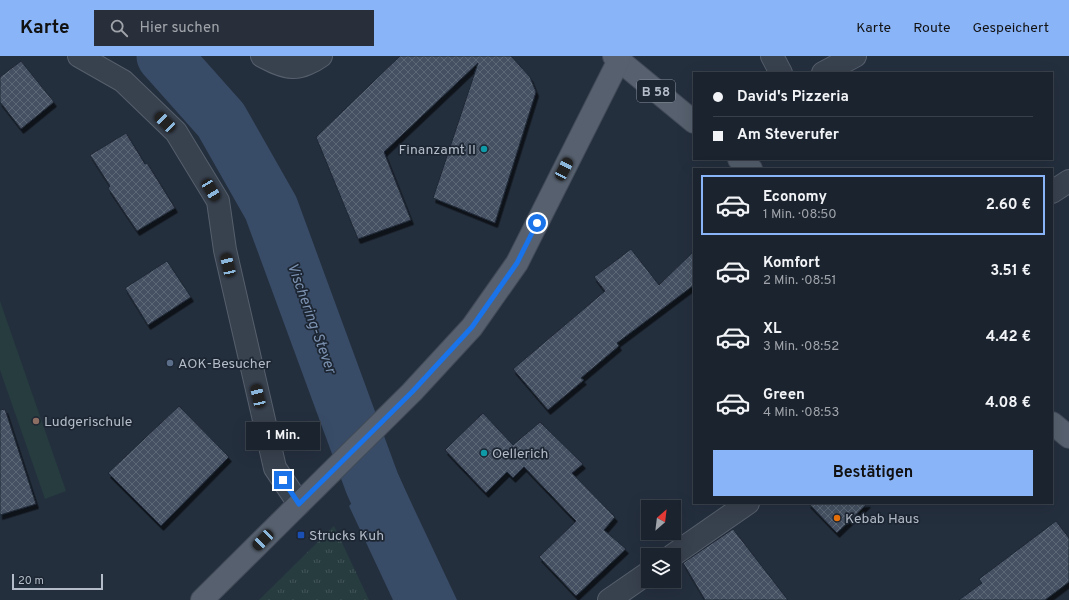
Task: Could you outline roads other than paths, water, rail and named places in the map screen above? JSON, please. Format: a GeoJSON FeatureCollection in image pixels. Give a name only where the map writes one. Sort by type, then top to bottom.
{"type":"FeatureCollection","features":[{"type":"Feature","properties":{"kind":"main road"},"geometry":{"type":"LineString","coordinates":[[202,600],[392,412],[472,327],[517,263],[618,57]]}},
{"type":"Feature","properties":{"kind":"main road","name":"B 58"},"geometry":{"type":"LineString","coordinates":[[618,57],[693,121]]}},
{"type":"Feature","properties":{"kind":"main road"},"geometry":{"type":"LineString","coordinates":[[740,160],[750,168]]}},
{"type":"Feature","properties":{"kind":"main road"},"geometry":{"type":"LineString","coordinates":[[1053,424],[1069,437]]}},
{"type":"Feature","properties":{"kind":"street"},"geometry":{"type":"LineString","coordinates":[[79,56],[123,81],[176,132],[218,201],[224,250],[275,468],[299,504]]}},
{"type":"Feature","properties":{"kind":"street"},"geometry":{"type":"LineString","coordinates":[[262,56],[292,67],[312,62],[321,56]]}},
{"type":"Feature","properties":{"kind":"street"},"geometry":{"type":"LineString","coordinates":[[772,56],[780,72]]}},
{"type":"Feature","properties":{"kind":"street"},"geometry":{"type":"LineString","coordinates":[[825,72],[856,56]]}},
{"type":"Feature","properties":{"kind":"street"},"geometry":{"type":"LineString","coordinates":[[1053,191],[1069,181]]}},
{"type":"Feature","properties":{"kind":"street"},"geometry":{"type":"LineString","coordinates":[[681,549],[747,504]]}},
{"type":"Feature","properties":{"kind":"street"},"geometry":{"type":"LineString","coordinates":[[609,600],[641,578]]}},
{"type":"Feature","properties":{"kind":"water"},"geometry":{"type":"Polygon","coordinates":[[[392,462],[457,600],[393,600],[349,506],[392,462]]]}},
{"type":"Feature","properties":{"kind":"waterway","name":"Vischering-Stever"},"geometry":{"type":"LineString","coordinates":[[164,56],[221,120],[271,208],[372,483],[424,600]]}},
{"type":"Feature","properties":{"kind":"place","name":"Finanzamt II"},"geometry":{"type":"Point","coordinates":[484,149]}},
{"type":"Feature","properties":{"kind":"place","name":"AOK-Besucher"},"geometry":{"type":"Point","coordinates":[170,363]}},
{"type":"Feature","properties":{"kind":"place","name":"Ludgerischule"},"geometry":{"type":"Point","coordinates":[36,421]}},
{"type":"Feature","properties":{"kind":"place","name":"Oellerich"},"geometry":{"type":"Point","coordinates":[484,453]}},
{"type":"Feature","properties":{"kind":"place","name":"Kebab Haus"},"geometry":{"type":"Point","coordinates":[837,518]}},
{"type":"Feature","properties":{"kind":"place","name":"Strucks Kuh"},"geometry":{"type":"Point","coordinates":[301,535]}}]}
